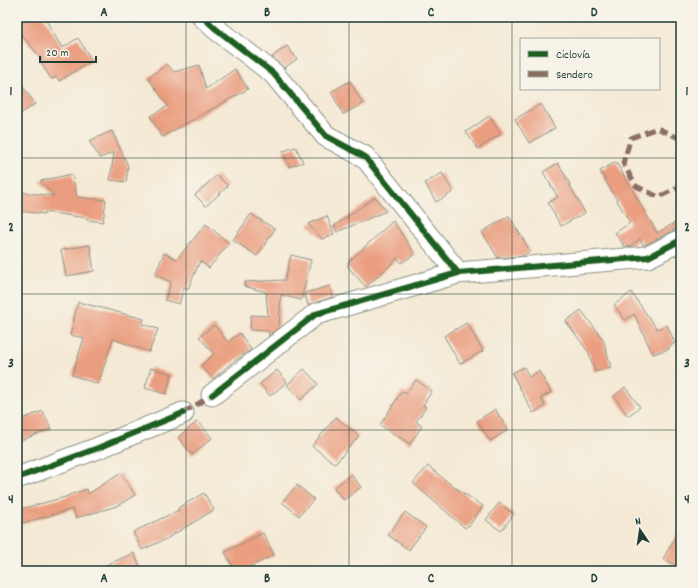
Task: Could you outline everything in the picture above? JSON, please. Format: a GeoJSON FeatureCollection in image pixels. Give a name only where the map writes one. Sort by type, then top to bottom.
{"type":"FeatureCollection","features":[{"type":"Feature","properties":{"kind":"street"},"geometry":{"type":"LineString","coordinates":[[203,17],[216,29],[273,73],[326,136],[365,157],[458,273]]}},
{"type":"Feature","properties":{"kind":"street"},"geometry":{"type":"LineString","coordinates":[[212,396],[316,314],[458,273],[648,257],[681,240]]}},
{"type":"Feature","properties":{"kind":"street"},"geometry":{"type":"LineString","coordinates":[[17,478],[98,448],[183,413]]}},
{"type":"Feature","properties":{"kind":"building"},"geometry":{"type":"Polygon","coordinates":[[[17,17],[44,17],[62,48],[78,38],[92,61],[59,81],[57,77],[51,79],[40,61],[42,59],[17,30],[17,17]]]}},
{"type":"Feature","properties":{"kind":"building"},"geometry":{"type":"Polygon","coordinates":[[[287,46],[297,59],[284,68],[272,57],[287,46]]]}},
{"type":"Feature","properties":{"kind":"building"},"geometry":{"type":"Polygon","coordinates":[[[167,64],[174,72],[199,65],[206,89],[235,69],[248,89],[162,137],[150,116],[168,106],[148,78],[167,64]]]}},
{"type":"Feature","properties":{"kind":"building"},"geometry":{"type":"Polygon","coordinates":[[[17,78],[35,104],[17,116],[17,78]]]}},
{"type":"Feature","properties":{"kind":"building"},"geometry":{"type":"Polygon","coordinates":[[[350,81],[363,104],[343,114],[331,92],[350,81]]]}},
{"type":"Feature","properties":{"kind":"building"},"geometry":{"type":"Polygon","coordinates":[[[541,104],[555,128],[529,143],[515,119],[541,104]]]}},
{"type":"Feature","properties":{"kind":"building"},"geometry":{"type":"Polygon","coordinates":[[[489,116],[501,134],[478,149],[466,132],[489,116]]]}},
{"type":"Feature","properties":{"kind":"building"},"geometry":{"type":"Polygon","coordinates":[[[112,131],[128,166],[126,182],[110,180],[114,152],[100,158],[89,141],[112,131]]]}},
{"type":"Feature","properties":{"kind":"building"},"geometry":{"type":"Polygon","coordinates":[[[296,147],[303,162],[289,167],[283,151],[296,147]]]}},
{"type":"Feature","properties":{"kind":"building"},"geometry":{"type":"Polygon","coordinates":[[[616,162],[657,233],[681,219],[681,228],[676,229],[645,245],[643,245],[640,239],[629,247],[625,247],[615,233],[630,223],[600,171],[616,162]]]}},
{"type":"Feature","properties":{"kind":"building"},"geometry":{"type":"Polygon","coordinates":[[[558,163],[585,213],[561,226],[548,203],[558,197],[543,172],[558,163]]]}},
{"type":"Feature","properties":{"kind":"building"},"geometry":{"type":"Polygon","coordinates":[[[442,173],[453,192],[436,202],[425,183],[442,173]]]}},
{"type":"Feature","properties":{"kind":"building"},"geometry":{"type":"Polygon","coordinates":[[[72,174],[77,197],[106,200],[103,222],[87,220],[87,218],[45,212],[45,214],[17,211],[18,192],[54,196],[40,181],[72,174]]]}},
{"type":"Feature","properties":{"kind":"building"},"geometry":{"type":"Polygon","coordinates":[[[217,175],[228,186],[206,206],[195,195],[217,175]]]}},
{"type":"Feature","properties":{"kind":"building"},"geometry":{"type":"Polygon","coordinates":[[[375,197],[386,211],[337,232],[334,226],[375,197]]]}},
{"type":"Feature","properties":{"kind":"building"},"geometry":{"type":"Polygon","coordinates":[[[251,214],[275,229],[257,256],[233,240],[251,214]]]}},
{"type":"Feature","properties":{"kind":"building"},"geometry":{"type":"Polygon","coordinates":[[[327,216],[334,234],[322,239],[308,224],[327,216]]]}},
{"type":"Feature","properties":{"kind":"building"},"geometry":{"type":"Polygon","coordinates":[[[509,216],[530,251],[523,256],[498,258],[482,232],[509,216]]]}},
{"type":"Feature","properties":{"kind":"building"},"geometry":{"type":"Polygon","coordinates":[[[393,221],[415,254],[401,263],[398,258],[366,287],[348,267],[348,262],[393,221]]]}},
{"type":"Feature","properties":{"kind":"building"},"geometry":{"type":"Polygon","coordinates":[[[206,224],[229,243],[209,268],[200,261],[188,289],[184,287],[179,304],[165,300],[171,282],[155,275],[164,253],[177,259],[206,224]]]}},
{"type":"Feature","properties":{"kind":"building"},"geometry":{"type":"Polygon","coordinates":[[[90,245],[94,271],[66,276],[61,250],[90,245]]]}},
{"type":"Feature","properties":{"kind":"building"},"geometry":{"type":"Polygon","coordinates":[[[291,255],[311,260],[301,300],[281,295],[279,327],[269,336],[268,331],[250,330],[251,315],[268,316],[266,292],[244,286],[245,282],[285,280],[291,255]]]}},
{"type":"Feature","properties":{"kind":"building"},"geometry":{"type":"Polygon","coordinates":[[[330,286],[333,297],[308,305],[305,293],[330,286]]]}},
{"type":"Feature","properties":{"kind":"building"},"geometry":{"type":"Polygon","coordinates":[[[631,292],[657,329],[667,325],[675,343],[668,347],[669,349],[653,354],[634,314],[625,320],[614,305],[631,292]]]}},
{"type":"Feature","properties":{"kind":"building"},"geometry":{"type":"Polygon","coordinates":[[[78,302],[144,319],[142,324],[158,329],[149,352],[113,339],[98,384],[72,375],[84,338],[70,335],[78,302]]]}},
{"type":"Feature","properties":{"kind":"building"},"geometry":{"type":"Polygon","coordinates":[[[581,310],[603,339],[611,367],[595,372],[589,353],[566,321],[581,310]]]}},
{"type":"Feature","properties":{"kind":"building"},"geometry":{"type":"Polygon","coordinates":[[[467,323],[483,351],[460,364],[444,336],[467,323]]]}},
{"type":"Feature","properties":{"kind":"building"},"geometry":{"type":"Polygon","coordinates":[[[214,325],[228,342],[240,333],[251,350],[230,364],[213,379],[201,366],[214,354],[199,337],[214,325]]]}},
{"type":"Feature","properties":{"kind":"building"},"geometry":{"type":"Polygon","coordinates":[[[524,367],[529,377],[539,371],[551,392],[541,398],[545,406],[533,413],[512,373],[524,367]]]}},
{"type":"Feature","properties":{"kind":"building"},"geometry":{"type":"Polygon","coordinates":[[[151,368],[172,374],[166,394],[145,388],[151,368]]]}},
{"type":"Feature","properties":{"kind":"building"},"geometry":{"type":"Polygon","coordinates":[[[304,369],[318,384],[301,400],[287,385],[304,369]]]}},
{"type":"Feature","properties":{"kind":"building"},"geometry":{"type":"Polygon","coordinates":[[[277,370],[287,382],[270,396],[260,384],[277,370]]]}},
{"type":"Feature","properties":{"kind":"building"},"geometry":{"type":"Polygon","coordinates":[[[416,380],[432,391],[423,405],[426,407],[416,422],[422,426],[410,444],[380,425],[402,391],[406,394],[416,380]]]}},
{"type":"Feature","properties":{"kind":"building"},"geometry":{"type":"Polygon","coordinates":[[[625,387],[640,407],[628,416],[614,396],[625,387]]]}},
{"type":"Feature","properties":{"kind":"building"},"geometry":{"type":"Polygon","coordinates":[[[495,409],[508,430],[490,441],[477,421],[495,409]]]}},
{"type":"Feature","properties":{"kind":"building"},"geometry":{"type":"Polygon","coordinates":[[[43,411],[51,429],[17,442],[17,421],[43,411]]]}},
{"type":"Feature","properties":{"kind":"building"},"geometry":{"type":"Polygon","coordinates":[[[336,417],[359,436],[335,464],[312,446],[336,417]]]}},
{"type":"Feature","properties":{"kind":"building"},"geometry":{"type":"Polygon","coordinates":[[[198,421],[212,438],[192,455],[178,437],[198,421]]]}},
{"type":"Feature","properties":{"kind":"building"},"geometry":{"type":"Polygon","coordinates":[[[428,466],[456,489],[483,506],[469,526],[468,525],[465,528],[413,483],[428,466]]]}},
{"type":"Feature","properties":{"kind":"building"},"geometry":{"type":"Polygon","coordinates":[[[121,473],[135,495],[117,506],[76,518],[73,509],[20,524],[17,510],[69,496],[87,489],[88,494],[121,473]]]}},
{"type":"Feature","properties":{"kind":"building"},"geometry":{"type":"Polygon","coordinates":[[[351,474],[361,487],[344,500],[334,488],[351,474]]]}},
{"type":"Feature","properties":{"kind":"building"},"geometry":{"type":"Polygon","coordinates":[[[297,485],[314,499],[299,516],[282,502],[297,485]]]}},
{"type":"Feature","properties":{"kind":"building"},"geometry":{"type":"Polygon","coordinates":[[[204,493],[214,510],[166,539],[142,550],[133,532],[179,510],[178,508],[204,493]]]}},
{"type":"Feature","properties":{"kind":"building"},"geometry":{"type":"Polygon","coordinates":[[[499,503],[514,514],[501,531],[486,520],[499,503]]]}},
{"type":"Feature","properties":{"kind":"building"},"geometry":{"type":"Polygon","coordinates":[[[405,512],[426,527],[409,550],[388,535],[405,512]]]}},
{"type":"Feature","properties":{"kind":"building"},"geometry":{"type":"Polygon","coordinates":[[[681,527],[681,568],[663,559],[681,527]]]}},
{"type":"Feature","properties":{"kind":"building"},"geometry":{"type":"Polygon","coordinates":[[[263,533],[274,555],[241,571],[235,571],[225,552],[263,533]]]}},
{"type":"Feature","properties":{"kind":"building"},"geometry":{"type":"Polygon","coordinates":[[[134,553],[142,571],[92,571],[134,553]]]}},
{"type":"Feature","properties":{"kind":"marked path"},"geometry":{"type":"LineString","coordinates":[[681,139],[657,128],[631,138],[623,163],[636,186],[659,197],[681,186]]}},
{"type":"Feature","properties":{"kind":"marked path"},"geometry":{"type":"LineString","coordinates":[[183,413],[212,395]]}},
{"type":"Feature","properties":{"kind":"cycle path"},"geometry":{"type":"LineString","coordinates":[[203,17],[216,29],[273,73],[326,136],[365,157],[458,273]]}},
{"type":"Feature","properties":{"kind":"cycle path"},"geometry":{"type":"LineString","coordinates":[[212,395],[316,314],[458,273],[648,257],[681,240]]}},
{"type":"Feature","properties":{"kind":"cycle path"},"geometry":{"type":"LineString","coordinates":[[17,478],[98,448],[183,413]]}}]}
